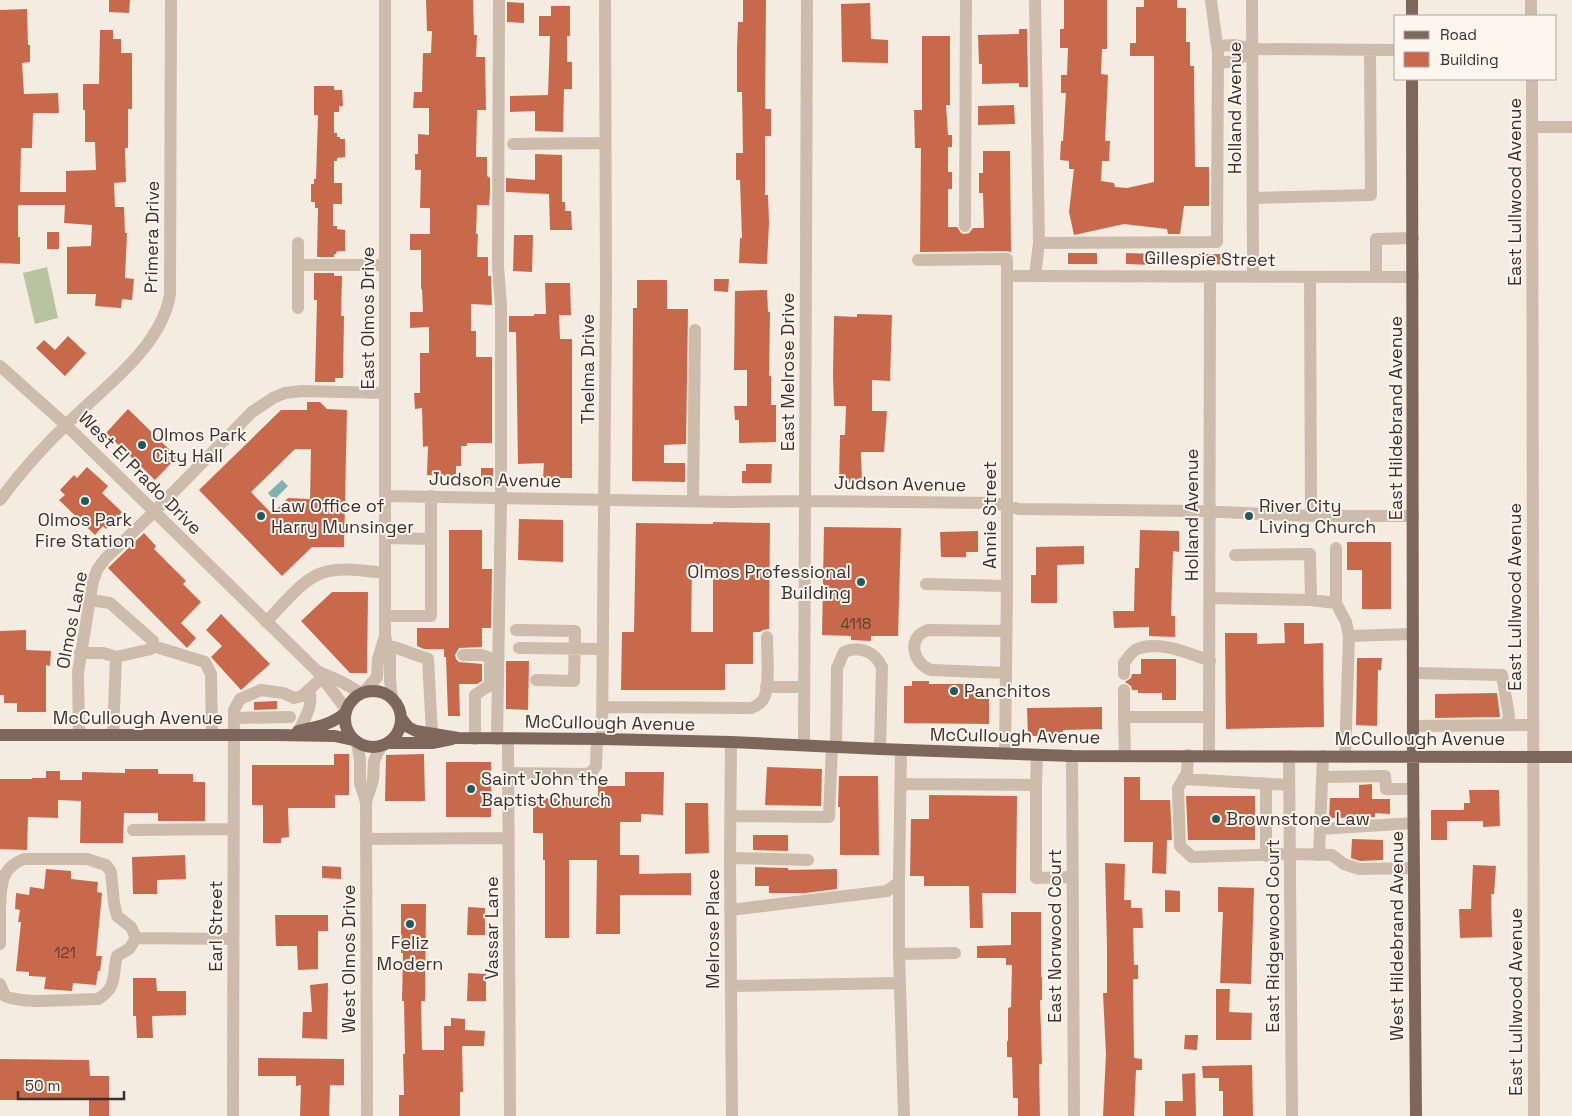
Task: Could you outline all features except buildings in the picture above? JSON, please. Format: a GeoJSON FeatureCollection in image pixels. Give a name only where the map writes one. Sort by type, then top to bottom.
{"type":"FeatureCollection","features":[{"type":"Feature","properties":{"kind":"main road"},"geometry":{"type":"LineString","coordinates":[[1412,0],[1412,15]]}},
{"type":"Feature","properties":{"kind":"main road","name":"East Hildebrand Avenue"},"geometry":{"type":"LineString","coordinates":[[1412,80],[1413,757]]}},
{"type":"Feature","properties":{"kind":"main road"},"geometry":{"type":"LineString","coordinates":[[379,691],[392,698],[400,710],[401,718],[398,732],[384,745],[366,747],[355,741],[345,727],[346,711],[352,700],[362,692],[379,691]]}},
{"type":"Feature","properties":{"kind":"main road","name":"McCullough Avenue"},"geometry":{"type":"LineString","coordinates":[[276,735],[322,726],[337,720],[346,711]]}},
{"type":"Feature","properties":{"kind":"main road","name":"McCullough Avenue"},"geometry":{"type":"LineString","coordinates":[[401,718],[408,727],[416,731],[458,738],[600,738],[1072,756],[1572,757]]}},
{"type":"Feature","properties":{"kind":"main road","name":"McCullough Avenue"},"geometry":{"type":"LineString","coordinates":[[0,735],[276,735],[334,736],[355,741]]}},
{"type":"Feature","properties":{"kind":"main road","name":"McCullough Avenue"},"geometry":{"type":"LineString","coordinates":[[384,745],[432,744],[458,738]]}},
{"type":"Feature","properties":{"kind":"main road","name":"West Hildebrand Avenue"},"geometry":{"type":"LineString","coordinates":[[1413,757],[1416,1116]]}},
{"type":"Feature","properties":{"kind":"street","name":"Primera Drive"},"geometry":{"type":"LineString","coordinates":[[0,500],[13,482],[66,424],[141,353],[163,320],[168,306],[170,294],[171,0]]}},
{"type":"Feature","properties":{"kind":"street","name":"East Olmos Drive"},"geometry":{"type":"LineString","coordinates":[[385,0],[385,616],[386,641],[390,656],[392,698]]}},
{"type":"Feature","properties":{"kind":"street"},"geometry":{"type":"LineString","coordinates":[[475,738],[476,695],[490,684],[494,663],[500,497],[499,0]]}},
{"type":"Feature","properties":{"kind":"street","name":"Thelma Drive"},"geometry":{"type":"LineString","coordinates":[[508,773],[591,773],[596,766],[600,738],[603,707],[605,499],[604,0]]}},
{"type":"Feature","properties":{"kind":"street","name":"East Melrose Drive"},"geometry":{"type":"LineString","coordinates":[[804,745],[807,0]]}},
{"type":"Feature","properties":{"kind":"street"},"geometry":{"type":"LineString","coordinates":[[965,226],[966,0]]}},
{"type":"Feature","properties":{"kind":"street"},"geometry":{"type":"LineString","coordinates":[[1034,0],[1039,243],[1035,276]]}},
{"type":"Feature","properties":{"kind":"street"},"geometry":{"type":"LineString","coordinates":[[1039,243],[1217,242],[1218,63],[1211,0]]}},
{"type":"Feature","properties":{"kind":"street","name":"Holland Avenue"},"geometry":{"type":"LineString","coordinates":[[1252,0],[1253,276]]}},
{"type":"Feature","properties":{"kind":"street"},"geometry":{"type":"LineString","coordinates":[[1531,0],[1531,15]]}},
{"type":"Feature","properties":{"kind":"street"},"geometry":{"type":"LineString","coordinates":[[1217,46],[1235,45],[1253,49],[1394,50]]}},
{"type":"Feature","properties":{"kind":"street"},"geometry":{"type":"LineString","coordinates":[[1218,63],[1236,61],[1253,49]]}},
{"type":"Feature","properties":{"kind":"street"},"geometry":{"type":"LineString","coordinates":[[1253,198],[1371,195],[1370,50]]}},
{"type":"Feature","properties":{"kind":"street","name":"East Lullwood Avenue"},"geometry":{"type":"LineString","coordinates":[[1532,80],[1534,1116]]}},
{"type":"Feature","properties":{"kind":"street"},"geometry":{"type":"LineString","coordinates":[[1532,127],[1572,127]]}},
{"type":"Feature","properties":{"kind":"street"},"geometry":{"type":"LineString","coordinates":[[513,144],[605,143]]}},
{"type":"Feature","properties":{"kind":"street"},"geometry":{"type":"LineString","coordinates":[[1376,277],[1376,239],[1413,238]]}},
{"type":"Feature","properties":{"kind":"street"},"geometry":{"type":"LineString","coordinates":[[298,242],[298,308]]}},
{"type":"Feature","properties":{"kind":"street"},"geometry":{"type":"LineString","coordinates":[[918,260],[1007,259],[1007,276]]}},
{"type":"Feature","properties":{"kind":"street"},"geometry":{"type":"LineString","coordinates":[[298,265],[385,265]]}},
{"type":"Feature","properties":{"kind":"street","name":"Gillespie Street"},"geometry":{"type":"LineString","coordinates":[[1007,276],[1413,277]]}},
{"type":"Feature","properties":{"kind":"street","name":"Annie Street"},"geometry":{"type":"LineString","coordinates":[[1005,754],[1007,276]]}},
{"type":"Feature","properties":{"kind":"street","name":"Holland Avenue"},"geometry":{"type":"LineString","coordinates":[[1209,755],[1210,276]]}},
{"type":"Feature","properties":{"kind":"street"},"geometry":{"type":"LineString","coordinates":[[1310,278],[1311,516]]}},
{"type":"Feature","properties":{"kind":"street"},"geometry":{"type":"LineString","coordinates":[[693,501],[695,330]]}},
{"type":"Feature","properties":{"kind":"street","name":"West El Prado Drive"},"geometry":{"type":"LineString","coordinates":[[0,366],[66,424],[266,622],[319,675],[346,711]]}},
{"type":"Feature","properties":{"kind":"street","name":"Olmos Lane"},"geometry":{"type":"LineString","coordinates":[[79,735],[78,672],[80,653],[97,570],[105,559],[252,412],[273,398],[285,392],[302,391],[385,392]]}},
{"type":"Feature","properties":{"kind":"street","name":"Judson Avenue"},"geometry":{"type":"LineString","coordinates":[[385,496],[995,503],[1019,509],[1210,512],[1311,516],[1414,516]]}},
{"type":"Feature","properties":{"kind":"street"},"geometry":{"type":"LineString","coordinates":[[385,616],[431,616],[431,496]]}},
{"type":"Feature","properties":{"kind":"street"},"geometry":{"type":"LineString","coordinates":[[385,538],[431,539]]}},
{"type":"Feature","properties":{"kind":"street"},"geometry":{"type":"LineString","coordinates":[[1336,548],[1336,603],[1346,622],[1348,636],[1345,757]]}},
{"type":"Feature","properties":{"kind":"street"},"geometry":{"type":"LineString","coordinates":[[1235,555],[1310,554],[1311,600]]}},
{"type":"Feature","properties":{"kind":"street"},"geometry":{"type":"LineString","coordinates":[[266,622],[301,586],[322,573],[342,570],[385,572]]}},
{"type":"Feature","properties":{"kind":"street"},"geometry":{"type":"LineString","coordinates":[[926,584],[1007,586]]}},
{"type":"Feature","properties":{"kind":"street"},"geometry":{"type":"LineString","coordinates":[[1210,598],[1311,600],[1336,603]]}},
{"type":"Feature","properties":{"kind":"street"},"geometry":{"type":"LineString","coordinates":[[90,600],[110,603],[153,641],[153,646]]}},
{"type":"Feature","properties":{"kind":"street"},"geometry":{"type":"LineString","coordinates":[[516,630],[575,631],[574,681],[536,680]]}},
{"type":"Feature","properties":{"kind":"street"},"geometry":{"type":"LineString","coordinates":[[1006,631],[928,630],[922,632],[918,637],[914,651],[919,663],[924,668],[931,670],[1006,673]]}},
{"type":"Feature","properties":{"kind":"street"},"geometry":{"type":"LineString","coordinates":[[1348,636],[1414,634]]}},
{"type":"Feature","properties":{"kind":"street"},"geometry":{"type":"LineString","coordinates":[[603,707],[752,708],[760,704],[765,697],[767,637]]}},
{"type":"Feature","properties":{"kind":"street","name":"East Olmos Drive"},"geometry":{"type":"LineString","coordinates":[[362,692],[377,677],[378,659],[386,641]]}},
{"type":"Feature","properties":{"kind":"street"},"geometry":{"type":"LineString","coordinates":[[386,641],[428,659],[432,733]]}},
{"type":"Feature","properties":{"kind":"street"},"geometry":{"type":"LineString","coordinates":[[80,653],[103,653],[116,657],[151,649],[153,646]]}},
{"type":"Feature","properties":{"kind":"street"},"geometry":{"type":"LineString","coordinates":[[153,646],[205,662],[211,674],[212,736]]}},
{"type":"Feature","properties":{"kind":"street"},"geometry":{"type":"LineString","coordinates":[[1124,674],[1124,663],[1135,650],[1153,646],[1180,650],[1210,661]]}},
{"type":"Feature","properties":{"kind":"street"},"geometry":{"type":"LineString","coordinates":[[519,648],[603,649]]}},
{"type":"Feature","properties":{"kind":"street"},"geometry":{"type":"LineString","coordinates":[[731,816],[829,817],[837,668],[844,652],[851,649],[869,652],[878,659],[882,667],[880,749]]}},
{"type":"Feature","properties":{"kind":"street"},"geometry":{"type":"LineString","coordinates":[[463,655],[482,655],[490,658],[494,663]]}},
{"type":"Feature","properties":{"kind":"street"},"geometry":{"type":"LineString","coordinates":[[113,735],[116,657]]}},
{"type":"Feature","properties":{"kind":"street","name":"Vassar Lane"},"geometry":{"type":"LineString","coordinates":[[494,663],[502,739],[508,773],[510,1116]]}},
{"type":"Feature","properties":{"kind":"street"},"geometry":{"type":"LineString","coordinates":[[1414,673],[1502,675],[1509,716],[1507,724]]}},
{"type":"Feature","properties":{"kind":"street","name":"West El Prado Drive"},"geometry":{"type":"LineString","coordinates":[[319,675],[340,681],[362,692]]}},
{"type":"Feature","properties":{"kind":"street"},"geometry":{"type":"LineString","coordinates":[[290,717],[234,718],[234,710],[240,699],[261,690],[294,698],[302,696],[309,691],[319,675]]}},
{"type":"Feature","properties":{"kind":"street"},"geometry":{"type":"LineString","coordinates":[[766,687],[804,687]]}},
{"type":"Feature","properties":{"kind":"street"},"geometry":{"type":"LineString","coordinates":[[1124,690],[1125,756]]}},
{"type":"Feature","properties":{"kind":"street"},"geometry":{"type":"LineString","coordinates":[[287,695],[286,703],[290,717],[299,730],[311,706],[309,691]]}},
{"type":"Feature","properties":{"kind":"street"},"geometry":{"type":"LineString","coordinates":[[1124,716],[1210,717]]}},
{"type":"Feature","properties":{"kind":"street","name":"Earl Street"},"geometry":{"type":"LineString","coordinates":[[233,1116],[234,718]]}},
{"type":"Feature","properties":{"kind":"street"},"geometry":{"type":"LineString","coordinates":[[1414,726],[1533,725]]}},
{"type":"Feature","properties":{"kind":"street","name":"West Olmos Drive"},"geometry":{"type":"LineString","coordinates":[[355,741],[360,760],[360,783],[366,802],[368,1116]]}},
{"type":"Feature","properties":{"kind":"street","name":"Melrose Place"},"geometry":{"type":"LineString","coordinates":[[731,742],[732,1116]]}},
{"type":"Feature","properties":{"kind":"street","name":"West Olmos Drive"},"geometry":{"type":"LineString","coordinates":[[366,802],[374,780],[374,761],[384,745]]}},
{"type":"Feature","properties":{"kind":"street"},"geometry":{"type":"LineString","coordinates":[[901,750],[899,954],[904,1116]]}},
{"type":"Feature","properties":{"kind":"street"},"geometry":{"type":"LineString","coordinates":[[1037,755],[1036,878],[1072,877]]}},
{"type":"Feature","properties":{"kind":"street"},"geometry":{"type":"LineString","coordinates":[[1188,755],[1187,773],[1178,788],[1180,846],[1192,857],[1319,855],[1332,856],[1344,864],[1359,869],[1414,868]]}},
{"type":"Feature","properties":{"kind":"street","name":"East Norwood Court"},"geometry":{"type":"LineString","coordinates":[[1072,756],[1074,1116]]}},
{"type":"Feature","properties":{"kind":"street","name":"East Ridgewood Court"},"geometry":{"type":"LineString","coordinates":[[1289,756],[1292,1116]]}},
{"type":"Feature","properties":{"kind":"street"},"geometry":{"type":"LineString","coordinates":[[1319,855],[1323,756]]}},
{"type":"Feature","properties":{"kind":"street"},"geometry":{"type":"LineString","coordinates":[[1322,777],[1385,776],[1386,789],[1414,789]]}},
{"type":"Feature","properties":{"kind":"street"},"geometry":{"type":"LineString","coordinates":[[1183,779],[1289,785]]}},
{"type":"Feature","properties":{"kind":"street"},"geometry":{"type":"LineString","coordinates":[[900,784],[1036,785]]}},
{"type":"Feature","properties":{"kind":"street"},"geometry":{"type":"LineString","coordinates":[[1266,784],[1266,856]]}},
{"type":"Feature","properties":{"kind":"street"},"geometry":{"type":"LineString","coordinates":[[1320,829],[1414,824]]}},
{"type":"Feature","properties":{"kind":"street"},"geometry":{"type":"LineString","coordinates":[[133,830],[234,829]]}},
{"type":"Feature","properties":{"kind":"street"},"geometry":{"type":"LineString","coordinates":[[366,839],[509,838]]}},
{"type":"Feature","properties":{"kind":"street"},"geometry":{"type":"LineString","coordinates":[[730,858],[808,860]]}},
{"type":"Feature","properties":{"kind":"street"},"geometry":{"type":"LineString","coordinates":[[0,944],[0,887],[4,875],[10,867],[15,862],[24,859],[87,859],[106,865],[111,872],[117,916],[131,927],[136,938]]}},
{"type":"Feature","properties":{"kind":"street"},"geometry":{"type":"LineString","coordinates":[[730,910],[888,891],[899,882]]}},
{"type":"Feature","properties":{"kind":"street"},"geometry":{"type":"LineString","coordinates":[[136,938],[234,939]]}},
{"type":"Feature","properties":{"kind":"street"},"geometry":{"type":"LineString","coordinates":[[0,984],[5,996],[11,999],[98,998],[106,994],[112,986],[117,956],[129,949],[136,938]]}},
{"type":"Feature","properties":{"kind":"street"},"geometry":{"type":"LineString","coordinates":[[899,954],[955,953]]}},
{"type":"Feature","properties":{"kind":"street"},"geometry":{"type":"LineString","coordinates":[[731,986],[900,983]]}},
{"type":"Feature","properties":{"kind":"green space"},"geometry":{"type":"Polygon","coordinates":[[[47,267],[58,318],[35,324],[23,273],[47,267]]]}},
{"type":"Feature","properties":{"kind":"water"},"geometry":{"type":"Polygon","coordinates":[[[282,480],[288,486],[274,500],[268,493],[282,480]]]}},
{"type":"Feature","properties":{"kind":"place","name":"Olmos Park City Hall"},"geometry":{"type":"Point","coordinates":[142,445]}},
{"type":"Feature","properties":{"kind":"place","name":"Olmos Park Fire Station"},"geometry":{"type":"Point","coordinates":[85,501]}},
{"type":"Feature","properties":{"kind":"place","name":"Law Office of Harry Munsinger"},"geometry":{"type":"Point","coordinates":[261,516]}},
{"type":"Feature","properties":{"kind":"place","name":"River City Living Church"},"geometry":{"type":"Point","coordinates":[1249,516]}},
{"type":"Feature","properties":{"kind":"place","name":"Olmos Professional Building"},"geometry":{"type":"Point","coordinates":[861,582]}},
{"type":"Feature","properties":{"kind":"place","name":"Panchitos"},"geometry":{"type":"Point","coordinates":[954,691]}},
{"type":"Feature","properties":{"kind":"place","name":"Saint John the Baptist Church"},"geometry":{"type":"Point","coordinates":[471,789]}},
{"type":"Feature","properties":{"kind":"place","name":"Brownstone Law"},"geometry":{"type":"Point","coordinates":[1216,819]}},
{"type":"Feature","properties":{"kind":"place","name":"Feliz Modern"},"geometry":{"type":"Point","coordinates":[410,924]}}]}
